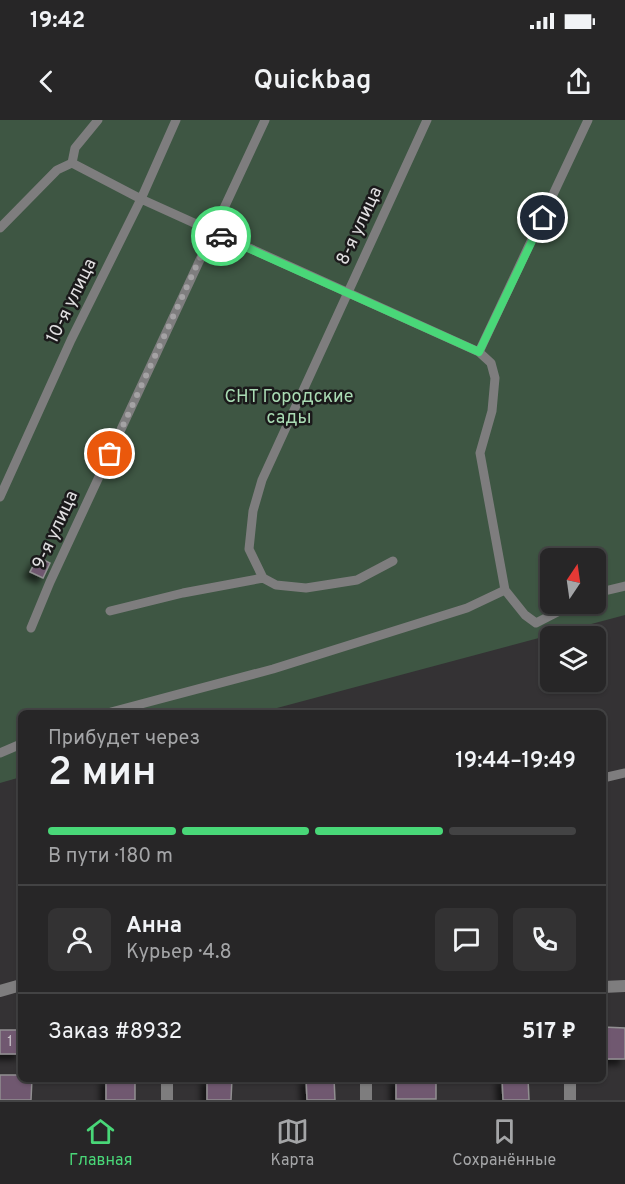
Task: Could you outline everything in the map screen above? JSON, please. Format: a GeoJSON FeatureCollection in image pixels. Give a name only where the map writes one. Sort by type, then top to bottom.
{"type":"FeatureCollection","features":[{"type":"Feature","properties":{"kind":"street"},"geometry":{"type":"LineString","coordinates":[[0,991],[18,986]]}},
{"type":"Feature","properties":{"kind":"street"},"geometry":{"type":"LineString","coordinates":[[606,987],[625,986]]}},
{"type":"Feature","properties":{"kind":"street"},"geometry":{"type":"LineString","coordinates":[[167,1082],[167,1100]]}},
{"type":"Feature","properties":{"kind":"street"},"geometry":{"type":"LineString","coordinates":[[366,1082],[366,1100]]}},
{"type":"Feature","properties":{"kind":"street"},"geometry":{"type":"LineString","coordinates":[[570,1082],[570,1100]]}},
{"type":"Feature","properties":{"kind":"lane"},"geometry":{"type":"LineString","coordinates":[[72,163],[75,148],[98,120]]}},
{"type":"Feature","properties":{"kind":"lane","name":"10-я улица"},"geometry":{"type":"LineString","coordinates":[[0,497],[71,340],[141,199],[176,120]]}},
{"type":"Feature","properties":{"kind":"lane","name":"9-я улица"},"geometry":{"type":"LineString","coordinates":[[31,628],[50,582],[265,120]]}},
{"type":"Feature","properties":{"kind":"lane","name":"8-я улица"},"geometry":{"type":"LineString","coordinates":[[262,578],[249,549],[253,512],[262,480],[427,120]]}},
{"type":"Feature","properties":{"kind":"lane"},"geometry":{"type":"LineString","coordinates":[[479,352],[588,120]]}},
{"type":"Feature","properties":{"kind":"lane"},"geometry":{"type":"LineString","coordinates":[[72,163],[212,232],[479,352],[491,363],[495,378],[492,411],[480,453],[505,590],[525,615],[536,623],[554,614]]}},
{"type":"Feature","properties":{"kind":"lane"},"geometry":{"type":"LineString","coordinates":[[0,228],[57,170],[72,163]]}},
{"type":"Feature","properties":{"kind":"lane"},"geometry":{"type":"LineString","coordinates":[[110,611],[183,593],[262,578],[276,585],[306,588],[357,580],[393,561]]}},
{"type":"Feature","properties":{"kind":"lane"},"geometry":{"type":"LineString","coordinates":[[606,591],[625,586]]}},
{"type":"Feature","properties":{"kind":"lane"},"geometry":{"type":"LineString","coordinates":[[119,710],[273,669],[467,608],[505,590]]}},
{"type":"Feature","properties":{"kind":"lane"},"geometry":{"type":"LineString","coordinates":[[0,753],[18,745]]}},
{"type":"Feature","properties":{"kind":"lane"},"geometry":{"type":"LineString","coordinates":[[606,777],[625,773]]}},
{"type":"Feature","properties":{"kind":"green space","name":"СНТ Городские сады"},"geometry":{"type":"Polygon","coordinates":[[[0,120],[625,120],[625,615],[584,626],[540,626],[540,638],[269,710],[18,710],[18,778],[0,783],[0,120]]]}},
{"type":"Feature","properties":{"kind":"building"},"geometry":{"type":"Polygon","coordinates":[[[38,557],[50,563],[43,578],[30,572],[38,557]]]}},
{"type":"Feature","properties":{"kind":"building"},"geometry":{"type":"Polygon","coordinates":[[[606,1027],[625,1028],[625,1059],[606,1059],[606,1027]]]}},
{"type":"Feature","properties":{"kind":"building"},"geometry":{"type":"Polygon","coordinates":[[[0,1030],[18,1030],[18,1054],[0,1054],[0,1030]]]}},
{"type":"Feature","properties":{"kind":"building"},"geometry":{"type":"Polygon","coordinates":[[[0,1075],[18,1075],[18,1082],[32,1082],[31,1100],[0,1100],[0,1075]]]}},
{"type":"Feature","properties":{"kind":"building"},"geometry":{"type":"Polygon","coordinates":[[[106,1082],[135,1082],[135,1100],[106,1100],[106,1082]]]}},
{"type":"Feature","properties":{"kind":"building"},"geometry":{"type":"Polygon","coordinates":[[[207,1082],[232,1082],[231,1100],[207,1100],[207,1082]]]}},
{"type":"Feature","properties":{"kind":"building"},"geometry":{"type":"Polygon","coordinates":[[[306,1082],[334,1082],[335,1100],[307,1100],[306,1082]]]}},
{"type":"Feature","properties":{"kind":"building"},"geometry":{"type":"Polygon","coordinates":[[[396,1082],[436,1082],[436,1099],[396,1099],[396,1082]]]}},
{"type":"Feature","properties":{"kind":"building"},"geometry":{"type":"Polygon","coordinates":[[[502,1082],[528,1082],[529,1100],[503,1100],[502,1082]]]}},
{"type":"Feature","properties":{"kind":"way so far"},"geometry":{"type":"LineString","coordinates":[[110,454],[212,232],[221,236]]}},
{"type":"Feature","properties":{"kind":"route"},"geometry":{"type":"LineString","coordinates":[[221,236],[479,352],[543,218]]}}]}
